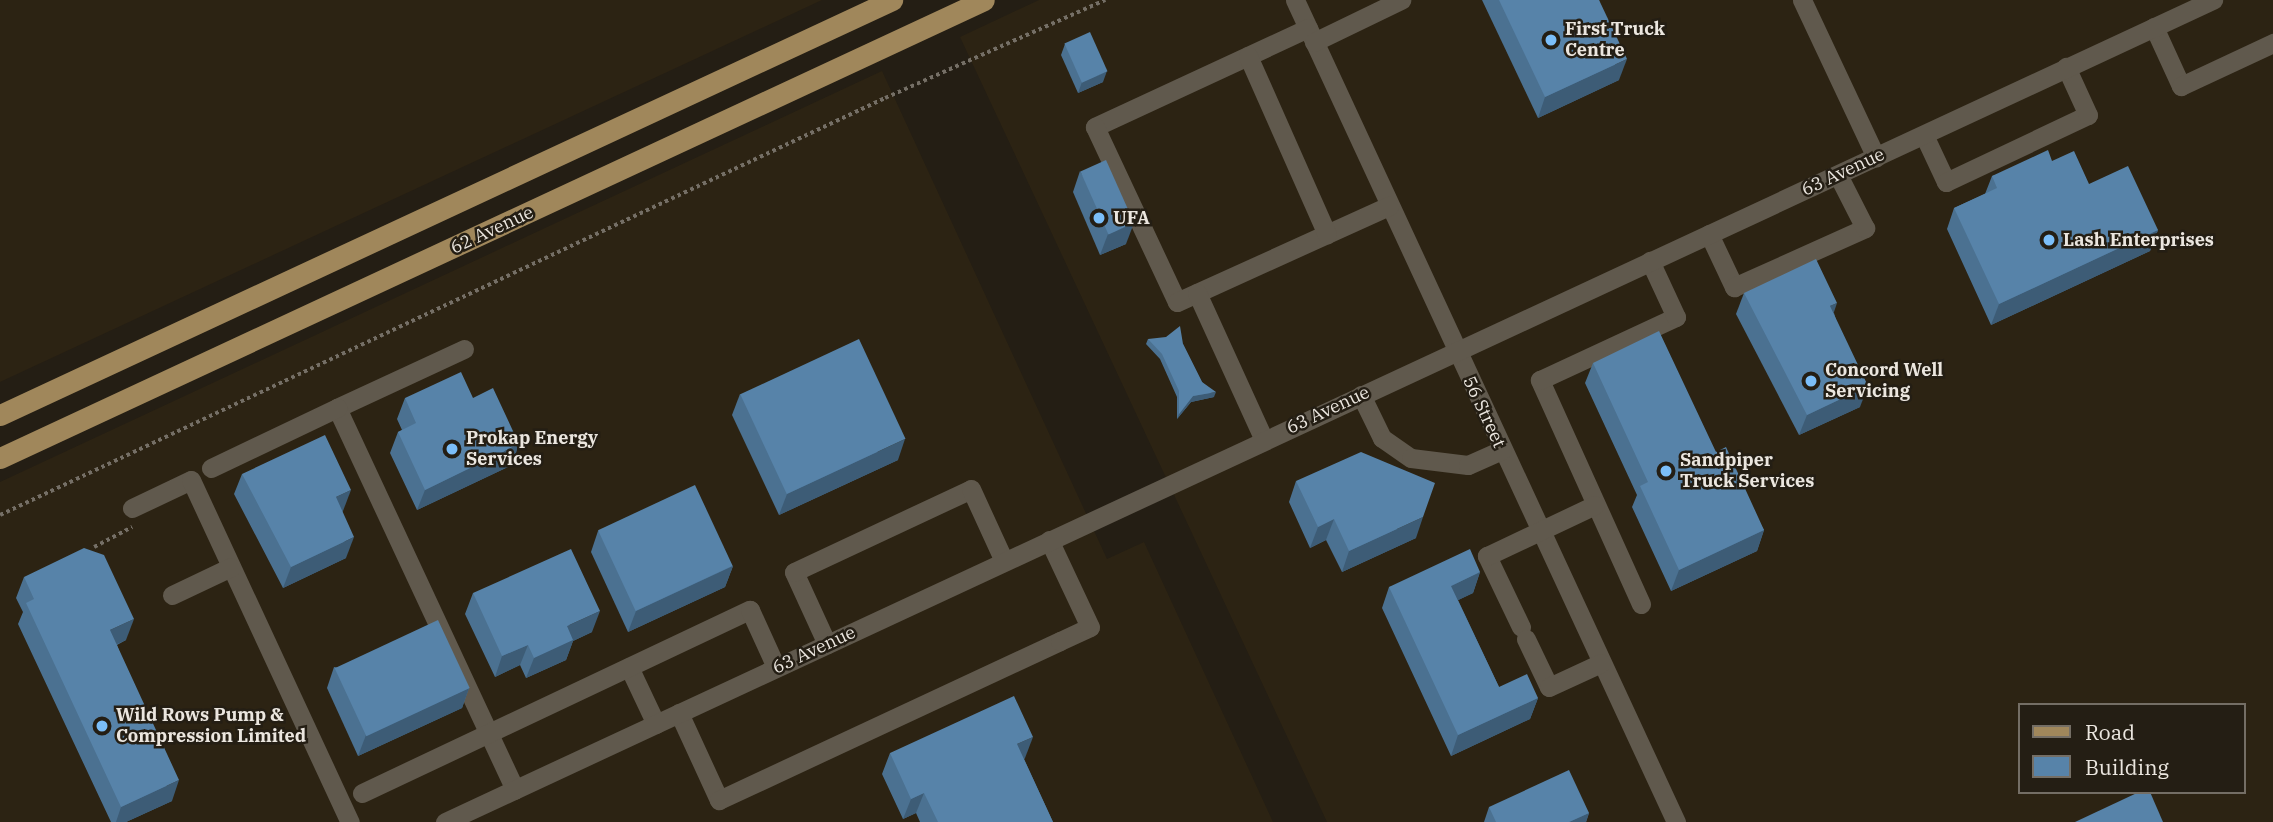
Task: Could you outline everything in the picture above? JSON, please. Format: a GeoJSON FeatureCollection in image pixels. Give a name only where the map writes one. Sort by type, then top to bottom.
{"type":"FeatureCollection","features":[{"type":"Feature","properties":{"kind":"main road"},"geometry":{"type":"LineString","coordinates":[[0,415],[892,0]]}},
{"type":"Feature","properties":{"kind":"main road","name":"62 Avenue"},"geometry":{"type":"LineString","coordinates":[[0,458],[984,0]]}},
{"type":"Feature","properties":{"kind":"street","name":"56 Street"},"geometry":{"type":"LineString","coordinates":[[1295,0],[1676,822]]}},
{"type":"Feature","properties":{"kind":"street"},"geometry":{"type":"LineString","coordinates":[[1389,206],[1177,302],[1095,127],[1248,56],[1401,0]]}},
{"type":"Feature","properties":{"kind":"street"},"geometry":{"type":"LineString","coordinates":[[1802,0],[1876,157]]}},
{"type":"Feature","properties":{"kind":"street","name":"63 Avenue"},"geometry":{"type":"LineString","coordinates":[[445,822],[1455,350],[2213,0]]}},
{"type":"Feature","properties":{"kind":"street"},"geometry":{"type":"LineString","coordinates":[[2154,27],[2181,86],[2273,43]]}},
{"type":"Feature","properties":{"kind":"street"},"geometry":{"type":"LineString","coordinates":[[1248,56],[1327,234]]}},
{"type":"Feature","properties":{"kind":"street"},"geometry":{"type":"LineString","coordinates":[[1924,135],[1946,182],[2088,115],[2066,67]]}},
{"type":"Feature","properties":{"kind":"street"},"geometry":{"type":"LineString","coordinates":[[1709,234],[1734,287],[1865,228],[1838,175]]}},
{"type":"Feature","properties":{"kind":"street"},"geometry":{"type":"LineString","coordinates":[[1641,604],[1540,380],[1676,317],[1650,261]]}},
{"type":"Feature","properties":{"kind":"street"},"geometry":{"type":"LineString","coordinates":[[1197,293],[1264,440]]}},
{"type":"Feature","properties":{"kind":"street"},"geometry":{"type":"LineString","coordinates":[[211,468],[464,349]]}},
{"type":"Feature","properties":{"kind":"street"},"geometry":{"type":"LineString","coordinates":[[1361,395],[1382,438],[1411,458],[1468,465],[1502,450]]}},
{"type":"Feature","properties":{"kind":"street"},"geometry":{"type":"LineString","coordinates":[[337,408],[515,789]]}},
{"type":"Feature","properties":{"kind":"street"},"geometry":{"type":"LineString","coordinates":[[136,516],[191,480],[350,822]]}},
{"type":"Feature","properties":{"kind":"street"},"geometry":{"type":"LineString","coordinates":[[827,644],[794,572],[950,498],[971,489],[1004,561]]}},
{"type":"Feature","properties":{"kind":"street"},"geometry":{"type":"LineString","coordinates":[[1595,505],[1487,556],[1549,687],[1601,663]]}},
{"type":"Feature","properties":{"kind":"street"},"geometry":{"type":"LineString","coordinates":[[679,713],[719,800],[1090,627],[1049,540]]}},
{"type":"Feature","properties":{"kind":"street"},"geometry":{"type":"LineString","coordinates":[[172,595],[231,567]]}},
{"type":"Feature","properties":{"kind":"street"},"geometry":{"type":"LineString","coordinates":[[362,793],[750,610],[776,667]]}},
{"type":"Feature","properties":{"kind":"street"},"geometry":{"type":"LineString","coordinates":[[629,667],[656,724]]}},
{"type":"Feature","properties":{"kind":"path"},"geometry":{"type":"LineString","coordinates":[[0,515],[885,98],[1105,0]]}},
{"type":"Feature","properties":{"kind":"path"},"geometry":{"type":"LineString","coordinates":[[94,547],[136,516]]}},
{"type":"Feature","properties":{"kind":"shaded area"},"geometry":{"type":"Polygon","coordinates":[[[0,0],[822,0],[0,382],[0,0]]]}},
{"type":"Feature","properties":{"kind":"shaded area"},"geometry":{"type":"Polygon","coordinates":[[[1039,0],[2273,0],[2273,822],[1327,822],[960,37],[1039,0]]]}},
{"type":"Feature","properties":{"kind":"shaded area"},"geometry":{"type":"Polygon","coordinates":[[[882,71],[1107,559],[1144,542],[1273,822],[0,822],[0,482],[882,71]]]}},
{"type":"Feature","properties":{"kind":"building","name":"First Truck Centre"},"geometry":{"type":"Polygon","coordinates":[[[1499,0],[1599,0],[1627,59],[1545,97],[1499,0]]]}},
{"type":"Feature","properties":{"kind":"building"},"geometry":{"type":"Polygon","coordinates":[[[1090,32],[1107,71],[1082,83],[1064,43],[1090,32]]]}},
{"type":"Feature","properties":{"kind":"building","name":"Lash Enterprises"},"geometry":{"type":"Polygon","coordinates":[[[2048,150],[2052,161],[2074,151],[2089,184],[2128,166],[2158,230],[1999,304],[1954,208],[1997,188],[1992,176],[2048,150]]]}},
{"type":"Feature","properties":{"kind":"building"},"geometry":{"type":"Polygon","coordinates":[[[1106,160],[1134,223],[1108,234],[1080,171],[1106,160]]]}},
{"type":"Feature","properties":{"kind":"building","name":"Concord Well Servicing"},"geometry":{"type":"Polygon","coordinates":[[[1816,259],[1837,303],[1830,306],[1868,386],[1807,415],[1744,293],[1816,259]]]}},
{"type":"Feature","properties":{"kind":"building"},"geometry":{"type":"Polygon","coordinates":[[[1180,326],[1183,344],[1202,382],[1216,392],[1193,396],[1179,414],[1179,391],[1162,354],[1148,339],[1166,337],[1180,326]]]}},
{"type":"Feature","properties":{"kind":"building","name":"Sandpiper Truck Services"},"geometry":{"type":"Polygon","coordinates":[[[1659,331],[1716,452],[1726,447],[1764,530],[1679,570],[1640,486],[1648,482],[1593,363],[1659,331]]]}},
{"type":"Feature","properties":{"kind":"building"},"geometry":{"type":"Polygon","coordinates":[[[859,339],[905,439],[787,494],[740,394],[859,339]]]}},
{"type":"Feature","properties":{"kind":"building","name":"Prokap Energy Services"},"geometry":{"type":"Polygon","coordinates":[[[461,372],[473,398],[493,388],[519,444],[425,490],[398,432],[416,423],[405,398],[461,372]]]}},
{"type":"Feature","properties":{"kind":"building"},"geometry":{"type":"Polygon","coordinates":[[[325,435],[351,490],[336,497],[354,537],[291,567],[242,474],[325,435]]]}},
{"type":"Feature","properties":{"kind":"building"},"geometry":{"type":"Polygon","coordinates":[[[1361,452],[1435,483],[1423,517],[1349,551],[1334,519],[1318,527],[1296,481],[1361,452]]]}},
{"type":"Feature","properties":{"kind":"building"},"geometry":{"type":"Polygon","coordinates":[[[695,485],[733,566],[636,611],[598,530],[695,485]]]}},
{"type":"Feature","properties":{"kind":"building","name":"Wild Rows Pump & Compression Limited"},"geometry":{"type":"Polygon","coordinates":[[[84,548],[104,555],[134,619],[110,630],[179,780],[121,807],[26,603],[34,599],[24,577],[84,548]]]}},
{"type":"Feature","properties":{"kind":"building"},"geometry":{"type":"Polygon","coordinates":[[[571,549],[600,611],[567,626],[573,640],[534,658],[528,645],[502,656],[473,593],[571,549]]]}},
{"type":"Feature","properties":{"kind":"building"},"geometry":{"type":"Polygon","coordinates":[[[1470,549],[1480,572],[1451,586],[1499,687],[1527,674],[1538,698],[1458,735],[1389,587],[1470,549]]]}},
{"type":"Feature","properties":{"kind":"building"},"geometry":{"type":"Polygon","coordinates":[[[438,620],[470,688],[366,736],[335,668],[438,620]]]}},
{"type":"Feature","properties":{"kind":"building"},"geometry":{"type":"Polygon","coordinates":[[[1014,696],[1033,737],[1017,744],[1053,822],[938,822],[924,793],[911,799],[890,753],[1014,696]]]}},
{"type":"Feature","properties":{"kind":"building"},"geometry":{"type":"Polygon","coordinates":[[[1569,770],[1589,813],[1569,822],[1496,822],[1489,807],[1569,770]]]}},
{"type":"Feature","properties":{"kind":"building"},"geometry":{"type":"Polygon","coordinates":[[[2135,794],[2151,794],[2163,822],[2075,822],[2135,794]]]}},
{"type":"Feature","properties":{"kind":"place","name":"First Truck Centre"},"geometry":{"type":"Point","coordinates":[1551,40]}},
{"type":"Feature","properties":{"kind":"place","name":"UFA"},"geometry":{"type":"Point","coordinates":[1099,218]}},
{"type":"Feature","properties":{"kind":"place","name":"Lash Enterprises"},"geometry":{"type":"Point","coordinates":[2049,240]}},
{"type":"Feature","properties":{"kind":"place","name":"Concord Well Servicing"},"geometry":{"type":"Point","coordinates":[1811,381]}},
{"type":"Feature","properties":{"kind":"place","name":"Prokap Energy Services"},"geometry":{"type":"Point","coordinates":[452,449]}},
{"type":"Feature","properties":{"kind":"place","name":"Sandpiper Truck Services"},"geometry":{"type":"Point","coordinates":[1666,471]}},
{"type":"Feature","properties":{"kind":"place","name":"Wild Rows Pump & Compression Limited"},"geometry":{"type":"Point","coordinates":[102,726]}}]}
